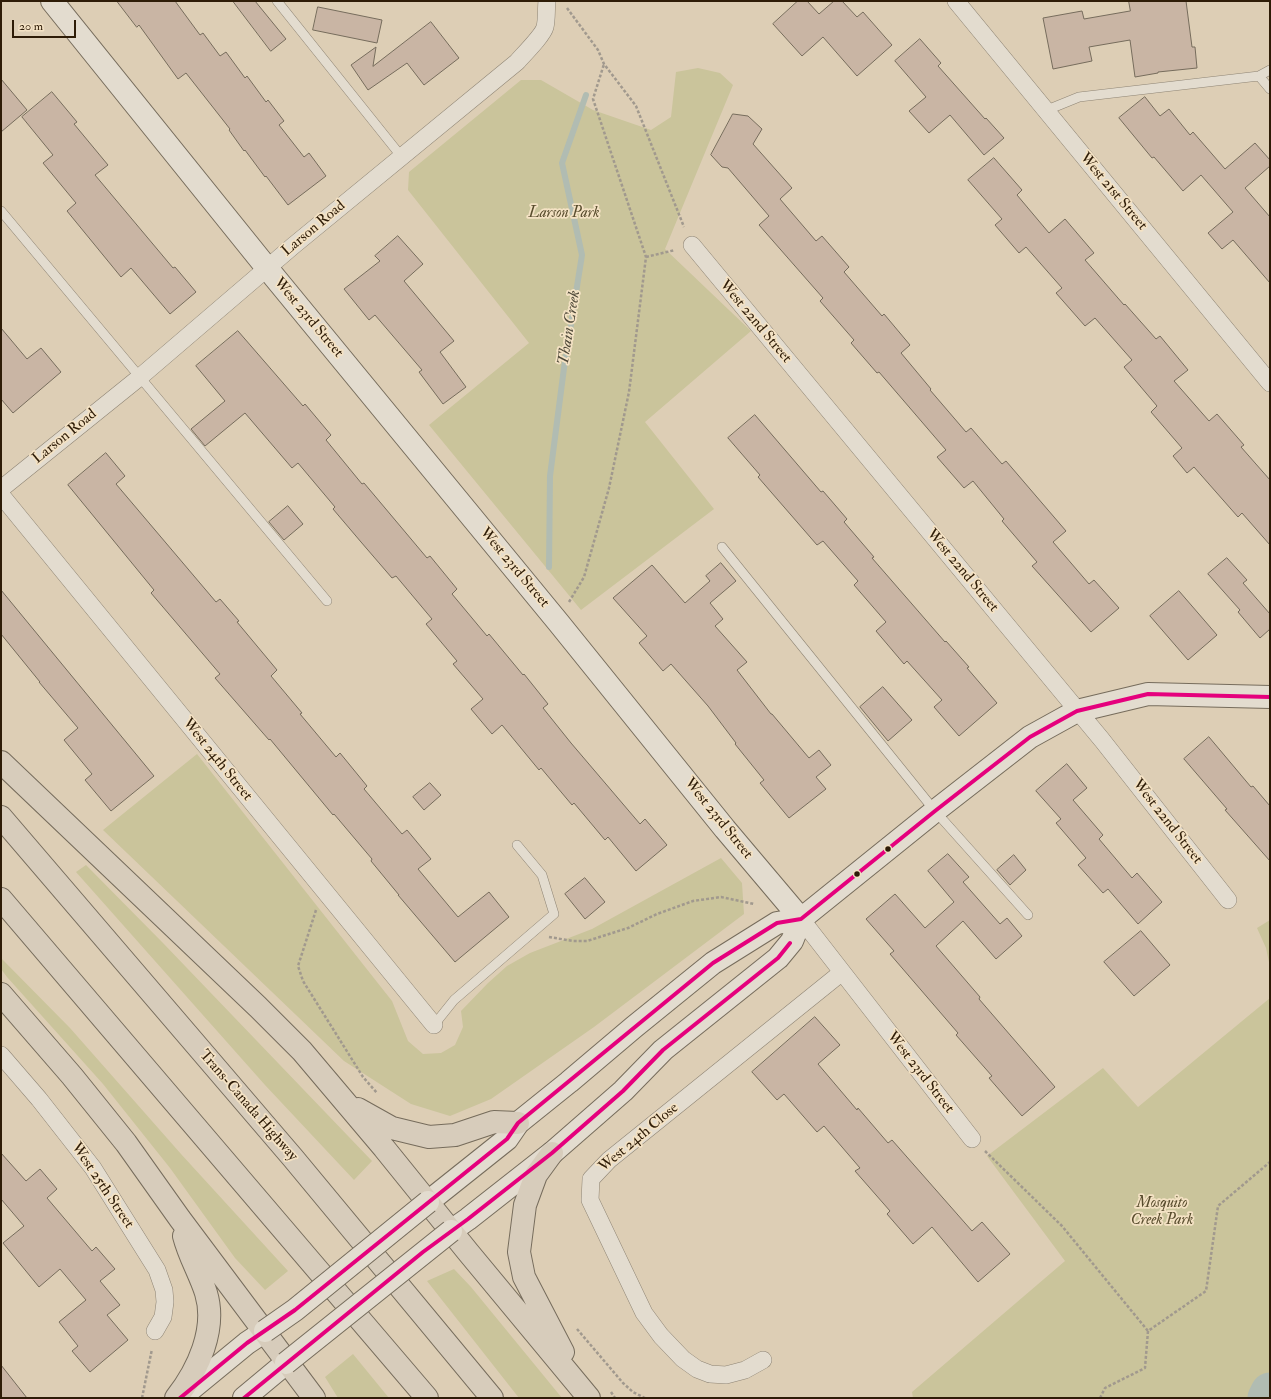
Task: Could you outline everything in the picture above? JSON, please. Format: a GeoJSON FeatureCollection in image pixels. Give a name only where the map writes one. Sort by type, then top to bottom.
{"type":"FeatureCollection","features":[{"type":"Feature","properties":{"kind":"highway"},"geometry":{"type":"LineString","coordinates":[[1,762],[258,1007],[302,1051],[393,1158],[561,1366],[586,1393]]}},
{"type":"Feature","properties":{"kind":"highway","name":"Trans-Canada Highway"},"geometry":{"type":"LineString","coordinates":[[1,817],[293,1158],[492,1398]]}},
{"type":"Feature","properties":{"kind":"highway"},"geometry":{"type":"LineString","coordinates":[[1,899],[427,1398]]}},
{"type":"Feature","properties":{"kind":"highway"},"geometry":{"type":"LineString","coordinates":[[1,994],[72,1076],[126,1143],[180,1220],[265,1331],[286,1363],[314,1398]]}},
{"type":"Feature","properties":{"kind":"highway"},"geometry":{"type":"LineString","coordinates":[[335,1089],[358,1110],[392,1128],[429,1137],[455,1135],[494,1122],[518,1123]]}},
{"type":"Feature","properties":{"kind":"highway"},"geometry":{"type":"LineString","coordinates":[[552,1152],[536,1175],[525,1205],[520,1252],[524,1277],[544,1318],[586,1393]]}},
{"type":"Feature","properties":{"kind":"highway"},"geometry":{"type":"LineString","coordinates":[[176,1398],[187,1384],[198,1364],[205,1342],[209,1320],[207,1295],[198,1271],[188,1251],[180,1220]]}},
{"type":"Feature","properties":{"kind":"main road","name":"West 23rd Street"},"geometry":{"type":"LineString","coordinates":[[52,1],[267,268],[800,919]]}},
{"type":"Feature","properties":{"kind":"main road"},"geometry":{"type":"LineString","coordinates":[[180,1398],[247,1343],[295,1310],[507,1139],[518,1123],[713,963],[776,923],[800,919],[1030,737],[1077,711],[1148,694],[1270,697]]}},
{"type":"Feature","properties":{"kind":"main road"},"geometry":{"type":"LineString","coordinates":[[244,1398],[451,1231],[552,1152],[623,1091],[663,1050],[778,958],[792,941],[800,919]]}},
{"type":"Feature","properties":{"kind":"street","name":"Larson Road"},"geometry":{"type":"LineString","coordinates":[[1,489],[140,377],[401,156],[517,62],[543,34],[546,25],[546,1]]}},
{"type":"Feature","properties":{"kind":"street","name":"West 21st Street"},"geometry":{"type":"LineString","coordinates":[[956,1],[1270,383]]}},
{"type":"Feature","properties":{"kind":"street","name":"West 22nd Street"},"geometry":{"type":"LineString","coordinates":[[692,245],[1107,746],[1228,900]]}},
{"type":"Feature","properties":{"kind":"street","name":"West 24th Street"},"geometry":{"type":"LineString","coordinates":[[1,495],[434,1025]]}},
{"type":"Feature","properties":{"kind":"street","name":"West 23rd Street"},"geometry":{"type":"LineString","coordinates":[[800,919],[972,1139]]}},
{"type":"Feature","properties":{"kind":"street","name":"West 24th Close"},"geometry":{"type":"LineString","coordinates":[[763,1360],[745,1370],[726,1375],[710,1374],[697,1369],[683,1359],[661,1336],[638,1302],[590,1200],[591,1179],[609,1160],[841,973]]}},
{"type":"Feature","properties":{"kind":"street","name":"West 25th Street"},"geometry":{"type":"LineString","coordinates":[[1,1055],[39,1099],[93,1168],[157,1270],[164,1290],[165,1302],[163,1317],[155,1331]]}},
{"type":"Feature","properties":{"kind":"lane"},"geometry":{"type":"LineString","coordinates":[[277,1],[401,156]]}},
{"type":"Feature","properties":{"kind":"lane"},"geometry":{"type":"LineString","coordinates":[[1047,110],[1079,97],[1259,76],[1270,70]]}},
{"type":"Feature","properties":{"kind":"lane"},"geometry":{"type":"LineString","coordinates":[[1259,76],[1270,89]]}},
{"type":"Feature","properties":{"kind":"lane"},"geometry":{"type":"LineString","coordinates":[[1,211],[327,602]]}},
{"type":"Feature","properties":{"kind":"lane"},"geometry":{"type":"LineString","coordinates":[[722,547],[936,811],[1028,915]]}},
{"type":"Feature","properties":{"kind":"lane"},"geometry":{"type":"LineString","coordinates":[[434,1025],[454,1000],[554,914],[542,875],[516,845]]}},
{"type":"Feature","properties":{"kind":"path"},"geometry":{"type":"LineString","coordinates":[[567,8],[598,50],[604,64],[636,106],[692,245],[646,257]]}},
{"type":"Feature","properties":{"kind":"path"},"geometry":{"type":"LineString","coordinates":[[558,622],[584,577],[609,488],[629,392],[646,257],[593,99],[604,64]]}},
{"type":"Feature","properties":{"kind":"path"},"geometry":{"type":"LineString","coordinates":[[323,889],[298,966],[303,981],[363,1077],[381,1099]]}},
{"type":"Feature","properties":{"kind":"path"},"geometry":{"type":"LineString","coordinates":[[529,934],[573,941],[587,941],[628,928],[657,914],[693,901],[721,897],[754,904]]}},
{"type":"Feature","properties":{"kind":"path"},"geometry":{"type":"LineString","coordinates":[[972,1139],[1062,1226],[1148,1331],[1145,1368],[1105,1388],[1100,1398]]}},
{"type":"Feature","properties":{"kind":"path"},"geometry":{"type":"LineString","coordinates":[[1148,1331],[1206,1291],[1218,1206],[1270,1162]]}},
{"type":"Feature","properties":{"kind":"path"},"geometry":{"type":"LineString","coordinates":[[574,1325],[623,1383],[633,1392],[644,1398]]}},
{"type":"Feature","properties":{"kind":"path"},"geometry":{"type":"LineString","coordinates":[[142,1398],[155,1331]]}},
{"type":"Feature","properties":{"kind":"green space","name":"Larson Park"},"geometry":{"type":"Polygon","coordinates":[[[698,68],[720,73],[733,85],[665,249],[751,331],[645,422],[714,509],[581,610],[429,425],[529,343],[408,190],[409,172],[521,80],[541,80],[593,110],[651,130],[671,117],[676,72],[698,68]]]}},
{"type":"Feature","properties":{"kind":"green space"},"geometry":{"type":"Polygon","coordinates":[[[197,754],[392,1001],[408,1041],[423,1054],[441,1053],[455,1045],[463,1027],[461,1011],[507,966],[530,953],[592,929],[721,858],[742,883],[744,914],[594,1027],[491,1099],[450,1116],[411,1104],[344,1061],[103,830],[197,754]]]}},
{"type":"Feature","properties":{"kind":"green space"},"geometry":{"type":"Polygon","coordinates":[[[86,865],[372,1161],[354,1180],[265,1085],[76,872],[86,865]]]}},
{"type":"Feature","properties":{"kind":"green space"},"geometry":{"type":"Polygon","coordinates":[[[1270,920],[1270,967],[1266,948],[1257,928],[1270,920]]]}},
{"type":"Feature","properties":{"kind":"green space"},"geometry":{"type":"Polygon","coordinates":[[[1,958],[70,1028],[181,1154],[288,1271],[265,1290],[235,1258],[170,1168],[103,1084],[7,977],[1,969],[1,958]]]}},
{"type":"Feature","properties":{"kind":"green space","name":"Mosquito Creek Park"},"geometry":{"type":"Polygon","coordinates":[[[1270,998],[1270,1398],[913,1398],[912,1392],[1065,1261],[987,1156],[1103,1068],[1138,1107],[1270,998]]]}},
{"type":"Feature","properties":{"kind":"green space"},"geometry":{"type":"Polygon","coordinates":[[[454,1269],[471,1287],[562,1398],[519,1398],[427,1281],[454,1269]]]}},
{"type":"Feature","properties":{"kind":"green space"},"geometry":{"type":"Polygon","coordinates":[[[353,1354],[389,1398],[338,1398],[325,1377],[353,1354]]]}},
{"type":"Feature","properties":{"kind":"building"},"geometry":{"type":"Polygon","coordinates":[[[117,1],[175,1],[200,35],[203,33],[220,56],[226,52],[245,78],[247,76],[266,102],[268,100],[284,121],[279,125],[304,157],[309,153],[326,176],[288,205],[245,150],[244,151],[229,130],[230,129],[186,73],[178,79],[139,25],[137,27],[117,1]]]}},
{"type":"Feature","properties":{"kind":"building"},"geometry":{"type":"Polygon","coordinates":[[[233,1],[255,1],[286,39],[271,51],[233,1]]]}},
{"type":"Feature","properties":{"kind":"building"},"geometry":{"type":"Polygon","coordinates":[[[798,1],[807,1],[819,14],[834,1],[842,1],[857,17],[863,12],[892,45],[857,76],[823,37],[802,56],[773,24],[798,1]]]}},
{"type":"Feature","properties":{"kind":"building"},"geometry":{"type":"Polygon","coordinates":[[[1129,1],[1186,1],[1192,47],[1195,47],[1197,68],[1158,72],[1135,77],[1130,40],[1089,47],[1092,61],[1053,69],[1043,18],[1082,11],[1084,19],[1130,11],[1129,1]]]}},
{"type":"Feature","properties":{"kind":"building"},"geometry":{"type":"Polygon","coordinates":[[[318,7],[382,20],[377,43],[313,30],[318,7]]]}},
{"type":"Feature","properties":{"kind":"building"},"geometry":{"type":"Polygon","coordinates":[[[431,22],[459,58],[424,85],[407,63],[368,90],[351,65],[376,47],[373,66],[431,22]]]}},
{"type":"Feature","properties":{"kind":"building"},"geometry":{"type":"Polygon","coordinates":[[[920,39],[941,63],[938,66],[1004,138],[984,155],[950,115],[929,133],[909,111],[926,97],[895,61],[920,39]]]}},
{"type":"Feature","properties":{"kind":"building"},"geometry":{"type":"Polygon","coordinates":[[[1,79],[27,110],[1,132],[1,79]]]}},
{"type":"Feature","properties":{"kind":"building"},"geometry":{"type":"Polygon","coordinates":[[[52,92],[77,122],[74,124],[108,165],[95,175],[173,268],[175,267],[196,292],[170,314],[131,268],[121,277],[67,211],[76,203],[43,163],[53,155],[22,117],[52,92]]]}},
{"type":"Feature","properties":{"kind":"building"},"geometry":{"type":"Polygon","coordinates":[[[1145,97],[1160,116],[1169,109],[1190,135],[1193,132],[1225,169],[1255,143],[1270,160],[1270,166],[1245,188],[1270,217],[1270,283],[1233,240],[1222,249],[1208,233],[1233,212],[1201,175],[1183,191],[1154,157],[1152,158],[1119,118],[1145,97]]]}},
{"type":"Feature","properties":{"kind":"building"},"geometry":{"type":"Polygon","coordinates":[[[733,114],[748,116],[762,129],[753,144],[792,188],[780,199],[816,241],[822,236],[849,267],[844,272],[882,316],[884,314],[910,345],[901,353],[931,389],[930,390],[966,432],[971,428],[1002,464],[1006,461],[1066,531],[1053,542],[1089,584],[1094,580],[1119,608],[1091,632],[1032,566],[1037,562],[1002,521],[1004,519],[973,481],[964,488],[937,457],[946,450],[879,372],[877,373],[851,343],[854,340],[820,301],[823,298],[759,225],[769,216],[728,168],[722,167],[711,155],[733,114]]]}},
{"type":"Feature","properties":{"kind":"building"},"geometry":{"type":"Polygon","coordinates":[[[994,158],[1022,190],[1017,195],[1049,233],[1065,219],[1094,253],[1085,260],[1156,339],[1160,336],[1188,370],[1174,381],[1209,421],[1217,414],[1244,445],[1241,447],[1270,480],[1270,545],[1242,513],[1238,517],[1194,467],[1187,473],[1173,456],[1182,448],[1151,412],[1157,406],[1124,367],[1132,360],[1095,318],[1085,326],[1056,293],[1062,288],[1026,247],[1019,253],[995,225],[1002,219],[968,180],[994,158]]]}},
{"type":"Feature","properties":{"kind":"building"},"geometry":{"type":"Polygon","coordinates":[[[398,236],[423,264],[404,281],[454,341],[440,352],[466,387],[443,404],[419,372],[422,370],[375,315],[369,320],[344,289],[380,261],[375,256],[398,236]]]}},
{"type":"Feature","properties":{"kind":"building"},"geometry":{"type":"Polygon","coordinates":[[[1,328],[27,359],[41,348],[61,372],[13,413],[1,399],[1,328]]]}},
{"type":"Feature","properties":{"kind":"building"},"geometry":{"type":"Polygon","coordinates":[[[238,331],[303,406],[305,404],[331,435],[326,440],[362,484],[364,483],[427,558],[430,556],[457,589],[452,594],[487,636],[489,634],[523,675],[524,674],[548,704],[543,708],[571,743],[640,824],[645,819],[667,845],[636,871],[608,837],[605,840],[574,803],[572,805],[541,768],[539,770],[502,725],[492,734],[471,709],[483,699],[453,664],[457,661],[426,624],[432,619],[396,576],[392,578],[361,542],[333,509],[335,507],[298,463],[292,468],[245,413],[205,446],[191,429],[225,401],[196,366],[238,331]]]}},
{"type":"Feature","properties":{"kind":"building"},"geometry":{"type":"Polygon","coordinates":[[[755,415],[821,492],[823,491],[847,519],[844,522],[874,557],[872,558],[945,642],[946,641],[969,667],[967,668],[997,703],[959,736],[934,707],[942,700],[907,661],[904,664],[876,631],[886,622],[854,585],[858,581],[823,541],[817,545],[758,477],[760,475],[728,438],[755,415]]]}},
{"type":"Feature","properties":{"kind":"building"},"geometry":{"type":"Polygon","coordinates":[[[106,453],[125,476],[116,484],[216,602],[220,599],[239,621],[237,622],[277,670],[271,676],[302,713],[300,714],[336,757],[340,753],[367,786],[364,789],[402,834],[407,830],[431,859],[418,869],[458,917],[489,892],[509,917],[455,962],[398,895],[371,861],[372,859],[334,814],[333,815],[270,739],[269,740],[215,678],[220,674],[151,593],[154,590],[68,485],[106,453]]]}},
{"type":"Feature","properties":{"kind":"building"},"geometry":{"type":"Polygon","coordinates":[[[288,506],[303,524],[284,540],[269,522],[288,506]]]}},
{"type":"Feature","properties":{"kind":"building"},"geometry":{"type":"Polygon","coordinates":[[[1227,558],[1247,580],[1243,583],[1270,614],[1270,629],[1260,638],[1238,612],[1240,610],[1208,574],[1227,558]]]}},
{"type":"Feature","properties":{"kind":"building"},"geometry":{"type":"Polygon","coordinates":[[[721,563],[736,581],[710,603],[723,619],[715,626],[747,662],[737,670],[771,714],[809,758],[819,750],[831,765],[816,777],[826,789],[789,818],[760,783],[764,780],[735,744],[736,743],[708,706],[671,664],[663,671],[639,643],[647,636],[613,598],[652,565],[685,603],[710,581],[706,576],[721,563]]]}},
{"type":"Feature","properties":{"kind":"building"},"geometry":{"type":"Polygon","coordinates":[[[1,590],[154,776],[111,811],[85,780],[92,774],[64,740],[78,728],[1,634],[1,590]]]}},
{"type":"Feature","properties":{"kind":"building"},"geometry":{"type":"Polygon","coordinates":[[[1179,591],[1217,635],[1188,660],[1150,616],[1179,591]]]}},
{"type":"Feature","properties":{"kind":"building"},"geometry":{"type":"Polygon","coordinates":[[[883,687],[912,720],[888,741],[860,707],[883,687]]]}},
{"type":"Feature","properties":{"kind":"building"},"geometry":{"type":"Polygon","coordinates":[[[1209,737],[1251,787],[1253,786],[1270,806],[1270,861],[1225,810],[1227,809],[1184,759],[1209,737]]]}},
{"type":"Feature","properties":{"kind":"building"},"geometry":{"type":"Polygon","coordinates":[[[1067,764],[1087,788],[1073,800],[1103,835],[1099,839],[1132,878],[1137,873],[1162,902],[1138,924],[1108,889],[1103,893],[1078,865],[1086,858],[1056,823],[1061,819],[1036,791],[1067,764]]]}},
{"type":"Feature","properties":{"kind":"building"},"geometry":{"type":"Polygon","coordinates":[[[430,783],[441,795],[424,810],[413,797],[430,783]]]}},
{"type":"Feature","properties":{"kind":"building"},"geometry":{"type":"Polygon","coordinates":[[[948,854],[969,877],[963,882],[1000,924],[1007,918],[1022,936],[996,959],[963,921],[936,946],[980,997],[979,999],[1055,1087],[1022,1116],[989,1078],[992,1076],[956,1035],[958,1033],[890,954],[894,951],[866,919],[895,894],[925,928],[954,902],[928,871],[948,854]]]}},
{"type":"Feature","properties":{"kind":"building"},"geometry":{"type":"Polygon","coordinates":[[[1014,855],[1026,870],[1010,885],[997,870],[1014,855]]]}},
{"type":"Feature","properties":{"kind":"building"},"geometry":{"type":"Polygon","coordinates":[[[585,878],[605,902],[585,919],[565,894],[585,878]]]}},
{"type":"Feature","properties":{"kind":"building"},"geometry":{"type":"Polygon","coordinates":[[[1141,931],[1170,965],[1134,996],[1104,962],[1141,931]]]}},
{"type":"Feature","properties":{"kind":"building"},"geometry":{"type":"Polygon","coordinates":[[[815,1017],[840,1045],[818,1064],[857,1110],[858,1108],[888,1143],[892,1140],[972,1231],[982,1222],[1010,1254],[978,1282],[932,1227],[913,1244],[887,1214],[890,1211],[855,1171],[860,1168],[824,1126],[817,1132],[784,1094],[777,1100],[752,1072],[815,1017]]]}},
{"type":"Feature","properties":{"kind":"building"},"geometry":{"type":"Polygon","coordinates":[[[1,1153],[26,1181],[40,1169],[57,1189],[47,1198],[92,1251],[96,1247],[115,1269],[100,1281],[120,1305],[107,1315],[128,1340],[90,1372],[72,1351],[78,1346],[59,1322],[86,1300],[60,1269],[39,1287],[3,1243],[24,1226],[1,1199],[1,1153]]]}},
{"type":"Feature","properties":{"kind":"building"},"geometry":{"type":"Polygon","coordinates":[[[1,1365],[27,1398],[1,1398],[1,1365]]]}},
{"type":"Feature","properties":{"kind":"waterway","name":"Thain Creek"},"geometry":{"type":"LineString","coordinates":[[549,567],[550,476],[564,368],[582,255],[562,163],[586,95]]}},
{"type":"Feature","properties":{"kind":"waterway"},"geometry":{"type":"LineString","coordinates":[[1267,1398],[1270,1392]]}},
{"type":"Feature","properties":{"kind":"transit line"},"geometry":{"type":"LineString","coordinates":[[180,1398],[247,1343],[295,1310],[507,1139],[518,1123],[713,963],[777,923],[801,919],[1030,737],[1077,711],[1148,694],[1270,697]]}},
{"type":"Feature","properties":{"kind":"transit line"},"geometry":{"type":"LineString","coordinates":[[244,1398],[423,1252],[468,1219],[552,1153],[623,1091],[663,1050],[778,958],[790,943]]}}]}
